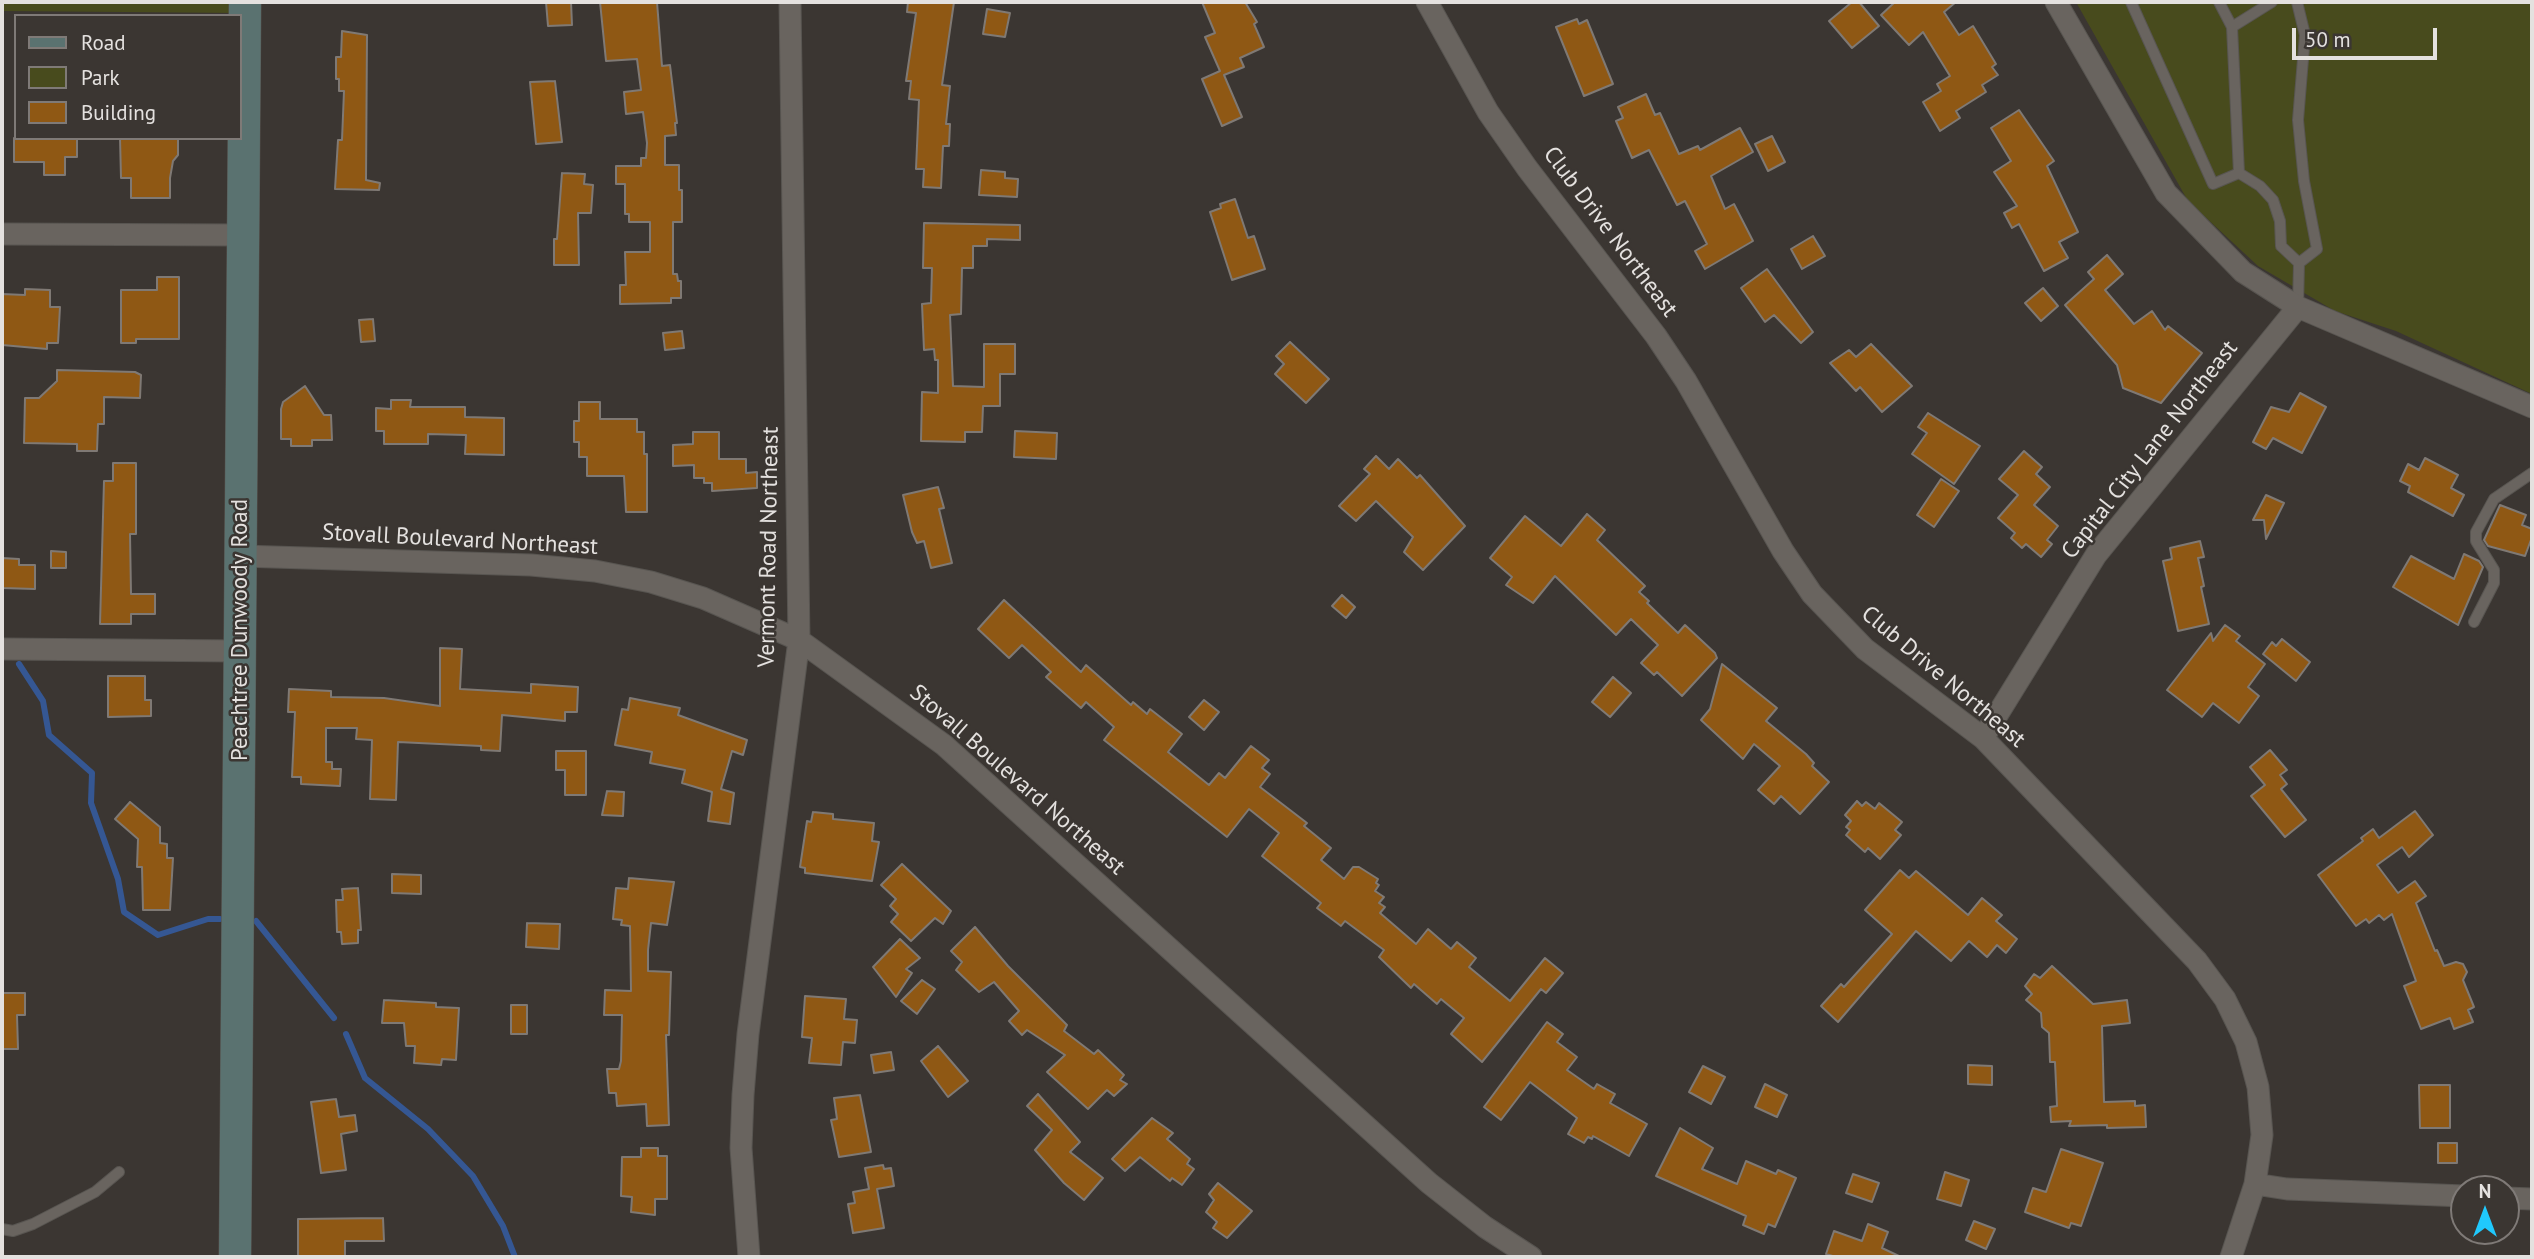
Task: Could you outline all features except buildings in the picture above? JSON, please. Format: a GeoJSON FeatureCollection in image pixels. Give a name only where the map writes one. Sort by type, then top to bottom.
{"type":"FeatureCollection","features":[{"type":"Feature","properties":{"kind":"main road","name":"Peachtree Dunwoody Road"},"geometry":{"type":"LineString","coordinates":[[235,1257],[245,2]]}},
{"type":"Feature","properties":{"kind":"street","name":"Vermont Road Northeast"},"geometry":{"type":"LineString","coordinates":[[749,1257],[741,1148],[746,1059],[799,640],[790,2]]}},
{"type":"Feature","properties":{"kind":"street","name":"Club Drive Northeast"},"geometry":{"type":"LineString","coordinates":[[1427,2],[1488,112],[1527,168],[1656,336],[1686,381],[1783,551],[1812,594],[1865,649],[1983,738],[2197,961],[2225,999],[2246,1042],[2258,1087],[2262,1135],[2255,1184],[2231,1257]]}},
{"type":"Feature","properties":{"kind":"street"},"geometry":{"type":"LineString","coordinates":[[2056,2],[2166,193],[2244,272],[2298,307],[2532,407]]}},
{"type":"Feature","properties":{"kind":"street"},"geometry":{"type":"LineString","coordinates":[[2,234],[242,235]]}},
{"type":"Feature","properties":{"kind":"street","name":"Capital City Lane Northeast"},"geometry":{"type":"LineString","coordinates":[[1983,738],[2096,555],[2298,307]]}},
{"type":"Feature","properties":{"kind":"street","name":"Stovall Boulevard Northeast"},"geometry":{"type":"LineString","coordinates":[[240,556],[531,565],[595,571],[651,582],[703,598],[799,640],[944,745],[1420,1175],[1485,1227],[1531,1257]]}},
{"type":"Feature","properties":{"kind":"street"},"geometry":{"type":"LineString","coordinates":[[2,649],[240,651]]}},
{"type":"Feature","properties":{"kind":"street"},"geometry":{"type":"LineString","coordinates":[[2255,1184],[2287,1189],[2450,1195]]}},
{"type":"Feature","properties":{"kind":"lane"},"geometry":{"type":"LineString","coordinates":[[2131,2],[2213,184],[2239,173]]}},
{"type":"Feature","properties":{"kind":"lane"},"geometry":{"type":"LineString","coordinates":[[2218,2],[2232,27],[2239,173]]}},
{"type":"Feature","properties":{"kind":"lane"},"geometry":{"type":"LineString","coordinates":[[2232,27],[2272,2]]}},
{"type":"Feature","properties":{"kind":"lane"},"geometry":{"type":"LineString","coordinates":[[2297,2],[2305,35],[2298,120],[2304,181],[2317,249],[2299,263]]}},
{"type":"Feature","properties":{"kind":"lane"},"geometry":{"type":"LineString","coordinates":[[2239,173],[2260,186],[2273,200],[2280,221],[2281,246],[2299,263],[2298,307]]}},
{"type":"Feature","properties":{"kind":"lane"},"geometry":{"type":"LineString","coordinates":[[2474,622],[2494,583],[2494,570],[2476,541],[2476,532],[2494,499],[2532,473]]}},
{"type":"Feature","properties":{"kind":"lane"},"geometry":{"type":"LineString","coordinates":[[2,1229],[13,1231],[33,1224],[94,1192],[119,1172]]}},
{"type":"Feature","properties":{"kind":"green space"},"geometry":{"type":"Polygon","coordinates":[[[2,2],[243,2],[242,13],[2,11],[2,2]]]}},
{"type":"Feature","properties":{"kind":"green space"},"geometry":{"type":"Polygon","coordinates":[[[2076,2],[2532,2],[2532,394],[2396,331],[2335,311],[2258,266],[2188,201],[2076,2]]]}},
{"type":"Feature","properties":{"kind":"waterway"},"geometry":{"type":"LineString","coordinates":[[19,664],[43,701],[49,735],[92,773],[91,803],[118,879],[124,912],[158,935],[208,919],[220,919]]}},
{"type":"Feature","properties":{"kind":"waterway"},"geometry":{"type":"LineString","coordinates":[[256,921],[334,1018]]}},
{"type":"Feature","properties":{"kind":"waterway"},"geometry":{"type":"LineString","coordinates":[[346,1034],[365,1078],[428,1129],[473,1176],[503,1226],[515,1257]]}}]}
